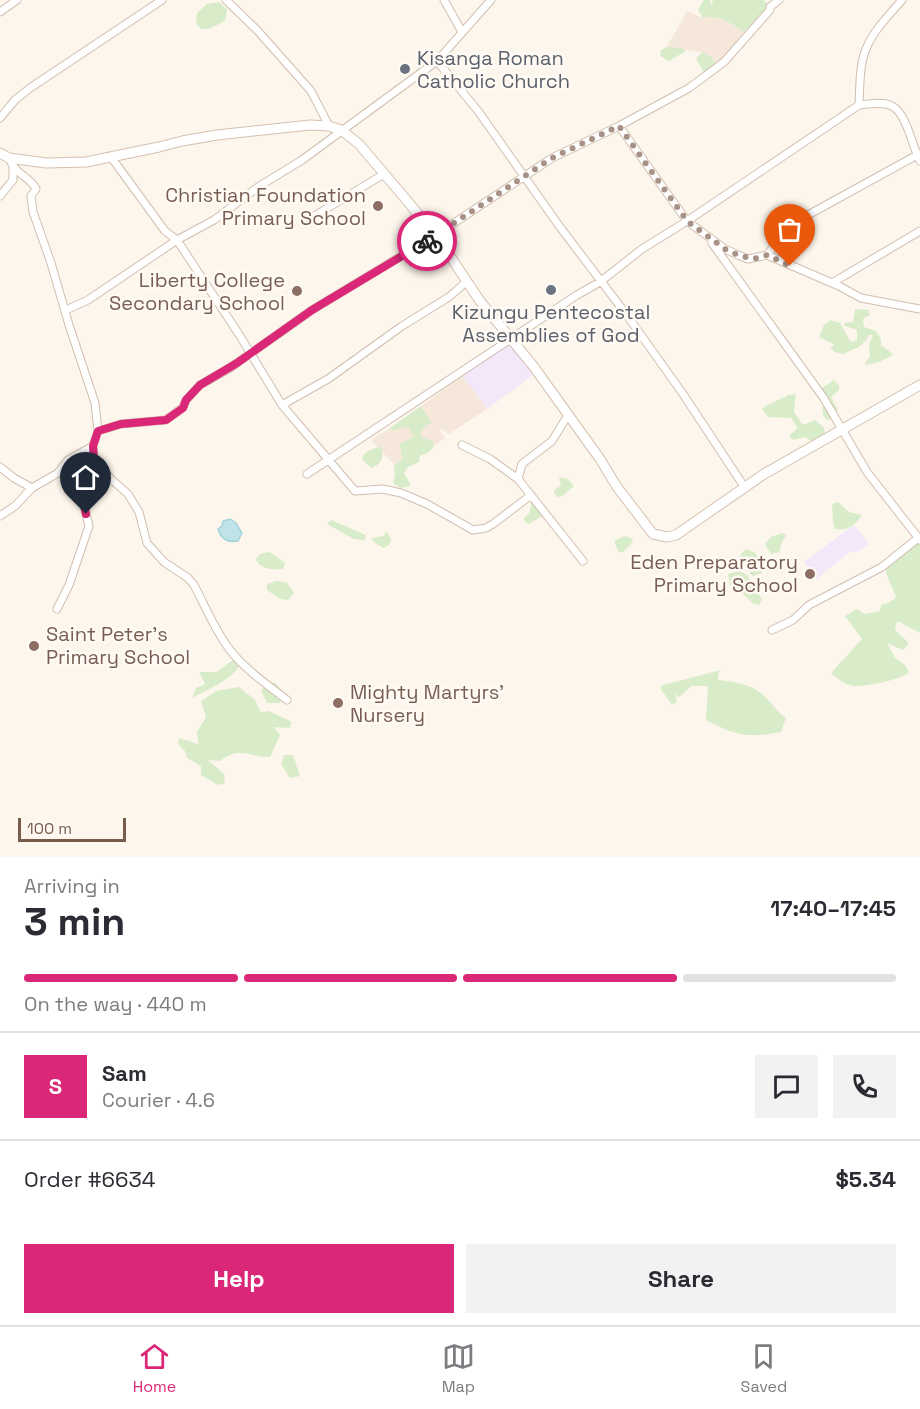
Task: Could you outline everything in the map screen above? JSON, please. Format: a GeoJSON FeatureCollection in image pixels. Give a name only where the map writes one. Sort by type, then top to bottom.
{"type":"FeatureCollection","features":[{"type":"Feature","properties":{"kind":"street"},"geometry":{"type":"LineString","coordinates":[[0,12],[17,0]]}},
{"type":"Feature","properties":{"kind":"street"},"geometry":{"type":"LineString","coordinates":[[0,118],[15,100],[30,88],[162,0]]}},
{"type":"Feature","properties":{"kind":"street"},"geometry":{"type":"LineString","coordinates":[[226,0],[257,30],[311,91],[328,126]]}},
{"type":"Feature","properties":{"kind":"street"},"geometry":{"type":"LineString","coordinates":[[444,0],[462,32]]}},
{"type":"Feature","properties":{"kind":"street"},"geometry":{"type":"LineString","coordinates":[[66,310],[88,300],[177,240],[214,220],[258,187],[302,160],[437,61],[491,0]]}},
{"type":"Feature","properties":{"kind":"street"},"geometry":{"type":"LineString","coordinates":[[98,431],[121,424],[166,420],[183,408],[186,400],[200,385],[218,376],[338,294],[436,235],[523,176],[552,158],[619,126],[689,88],[711,73],[724,62],[770,10],[770,7],[779,0]]}},
{"type":"Feature","properties":{"kind":"street"},"geometry":{"type":"LineString","coordinates":[[859,105],[860,80],[866,50],[879,28],[902,0]]}},
{"type":"Feature","properties":{"kind":"street"},"geometry":{"type":"LineString","coordinates":[[437,61],[478,111],[600,282],[626,314],[745,488]]}},
{"type":"Feature","properties":{"kind":"street"},"geometry":{"type":"LineString","coordinates":[[307,474],[600,282],[642,249],[859,105],[880,103],[892,105],[902,114],[919,156],[790,226],[767,255]]}},
{"type":"Feature","properties":{"kind":"street"},"geometry":{"type":"LineString","coordinates":[[0,153],[9,158],[46,163],[67,163],[111,157],[217,135],[310,125],[328,126],[341,130],[359,144],[436,235],[466,282],[568,415],[617,487],[653,534],[667,537],[676,535],[764,474],[920,385]]}},
{"type":"Feature","properties":{"kind":"street"},"geometry":{"type":"LineString","coordinates":[[619,126],[687,221],[725,249],[748,259],[767,255],[861,298],[920,309]]}},
{"type":"Feature","properties":{"kind":"street"},"geometry":{"type":"LineString","coordinates":[[111,157],[165,231],[177,240],[282,405],[355,491],[383,489],[402,493],[473,530],[486,528],[531,495]]}},
{"type":"Feature","properties":{"kind":"street"},"geometry":{"type":"LineString","coordinates":[[0,196],[13,180],[13,167],[9,158]]}},
{"type":"Feature","properties":{"kind":"street"},"geometry":{"type":"LineString","coordinates":[[13,167],[34,184],[36,189],[31,196],[33,212],[95,403],[98,431],[93,446],[94,460],[83,501],[89,526],[69,585],[57,609]]}},
{"type":"Feature","properties":{"kind":"street"},"geometry":{"type":"LineString","coordinates":[[306,221],[384,174]]}},
{"type":"Feature","properties":{"kind":"street"},"geometry":{"type":"LineString","coordinates":[[832,283],[920,231]]}},
{"type":"Feature","properties":{"kind":"street"},"geometry":{"type":"LineString","coordinates":[[710,239],[823,397],[867,472],[919,539],[882,567],[809,605],[793,620],[772,630]]}},
{"type":"Feature","properties":{"kind":"street"},"geometry":{"type":"LineString","coordinates":[[282,405],[328,379],[402,326],[449,297],[466,282]]}},
{"type":"Feature","properties":{"kind":"street"},"geometry":{"type":"LineString","coordinates":[[518,479],[522,464],[552,441],[568,415]]}},
{"type":"Feature","properties":{"kind":"street"},"geometry":{"type":"LineString","coordinates":[[462,445],[490,459],[518,479],[583,561]]}},
{"type":"Feature","properties":{"kind":"street"},"geometry":{"type":"LineString","coordinates":[[0,516],[15,506],[32,488],[58,473],[68,460],[93,446]]}},
{"type":"Feature","properties":{"kind":"street"},"geometry":{"type":"LineString","coordinates":[[94,460],[128,494],[139,512],[147,543],[164,562],[194,585],[224,642],[236,657],[250,672],[287,700]]}},
{"type":"Feature","properties":{"kind":"street"},"geometry":{"type":"LineString","coordinates":[[0,467],[32,488]]}},
{"type":"Feature","properties":{"kind":"shaded area"},"geometry":{"type":"Polygon","coordinates":[[[687,11],[703,18],[713,15],[744,32],[741,39],[721,62],[717,64],[702,52],[667,47],[687,11]]]}},
{"type":"Feature","properties":{"kind":"shaded area"},"geometry":{"type":"Polygon","coordinates":[[[509,342],[533,375],[487,409],[462,375],[509,342]]]}},
{"type":"Feature","properties":{"kind":"shaded area"},"geometry":{"type":"Polygon","coordinates":[[[462,375],[487,409],[449,434],[438,427],[445,438],[400,471],[371,440],[402,421],[462,375]]]}},
{"type":"Feature","properties":{"kind":"shaded area"},"geometry":{"type":"Polygon","coordinates":[[[854,525],[869,544],[858,552],[850,552],[816,579],[804,562],[854,525]]]}},
{"type":"Feature","properties":{"kind":"green space"},"geometry":{"type":"Polygon","coordinates":[[[704,0],[710,0],[711,6],[713,0],[763,0],[769,5],[744,32],[720,18],[703,18],[698,10],[704,0]]]}},
{"type":"Feature","properties":{"kind":"green space"},"geometry":{"type":"Polygon","coordinates":[[[219,2],[227,9],[225,21],[209,29],[201,29],[196,23],[197,13],[207,4],[219,2]]]}},
{"type":"Feature","properties":{"kind":"green space"},"geometry":{"type":"Polygon","coordinates":[[[667,47],[681,48],[686,51],[669,61],[660,56],[661,50],[667,47]]]}},
{"type":"Feature","properties":{"kind":"green space"},"geometry":{"type":"Polygon","coordinates":[[[702,52],[716,63],[715,68],[702,79],[703,71],[696,59],[702,52]]]}},
{"type":"Feature","properties":{"kind":"green space"},"geometry":{"type":"Polygon","coordinates":[[[855,309],[868,310],[870,315],[863,319],[864,327],[876,331],[881,339],[881,345],[893,354],[865,365],[870,357],[869,344],[873,336],[870,334],[862,345],[843,354],[835,352],[830,347],[835,345],[819,337],[824,325],[831,320],[840,323],[851,342],[857,340],[857,330],[845,326],[844,323],[853,322],[855,309]]]}},
{"type":"Feature","properties":{"kind":"green space"},"geometry":{"type":"Polygon","coordinates":[[[834,380],[839,385],[839,390],[831,397],[838,410],[831,419],[826,420],[823,414],[822,388],[834,380]]]}},
{"type":"Feature","properties":{"kind":"green space"},"geometry":{"type":"Polygon","coordinates":[[[796,394],[794,412],[803,425],[815,420],[824,428],[825,436],[812,442],[805,437],[793,440],[789,436],[798,428],[791,418],[768,417],[762,409],[788,395],[796,394]]]}},
{"type":"Feature","properties":{"kind":"green space"},"geometry":{"type":"Polygon","coordinates":[[[421,406],[432,424],[427,424],[420,433],[422,438],[434,444],[429,452],[420,455],[419,462],[408,467],[404,473],[411,485],[404,488],[393,483],[394,465],[402,460],[400,444],[413,437],[409,428],[402,427],[393,431],[390,428],[421,406]]]}},
{"type":"Feature","properties":{"kind":"green space"},"geometry":{"type":"Polygon","coordinates":[[[381,447],[383,454],[381,460],[371,468],[362,459],[363,456],[369,450],[381,447]]]}},
{"type":"Feature","properties":{"kind":"green space"},"geometry":{"type":"Polygon","coordinates":[[[559,477],[568,479],[574,486],[562,496],[557,497],[554,492],[561,486],[559,477]]]}},
{"type":"Feature","properties":{"kind":"green space"},"geometry":{"type":"Polygon","coordinates":[[[531,502],[541,510],[542,516],[529,524],[524,518],[530,512],[531,502]]]}},
{"type":"Feature","properties":{"kind":"green space"},"geometry":{"type":"Polygon","coordinates":[[[838,502],[849,512],[862,515],[847,528],[835,529],[832,504],[838,502]]]}},
{"type":"Feature","properties":{"kind":"green space"},"geometry":{"type":"Polygon","coordinates":[[[331,520],[366,535],[365,540],[354,539],[327,524],[331,520]]]}},
{"type":"Feature","properties":{"kind":"green space"},"geometry":{"type":"Polygon","coordinates":[[[386,531],[391,539],[390,544],[384,548],[371,538],[384,536],[386,531]]]}},
{"type":"Feature","properties":{"kind":"green space"},"geometry":{"type":"Polygon","coordinates":[[[782,533],[786,535],[780,552],[771,554],[765,544],[771,537],[782,533]]]}},
{"type":"Feature","properties":{"kind":"green space"},"geometry":{"type":"Polygon","coordinates":[[[625,536],[631,538],[633,542],[622,553],[618,551],[614,541],[625,536]]]}},
{"type":"Feature","properties":{"kind":"green space"},"geometry":{"type":"Polygon","coordinates":[[[920,539],[920,633],[897,621],[895,630],[909,643],[903,650],[887,643],[895,658],[904,664],[909,672],[899,678],[874,684],[853,686],[844,683],[831,673],[862,639],[845,616],[857,609],[865,614],[880,611],[881,605],[896,597],[886,573],[886,566],[920,539]]]}},
{"type":"Feature","properties":{"kind":"green space"},"geometry":{"type":"Polygon","coordinates":[[[746,549],[754,552],[763,563],[762,573],[753,576],[750,574],[750,563],[739,557],[746,549]]]}},
{"type":"Feature","properties":{"kind":"green space"},"geometry":{"type":"Polygon","coordinates":[[[270,552],[285,563],[283,569],[268,569],[258,563],[256,560],[258,556],[270,552]]]}},
{"type":"Feature","properties":{"kind":"green space"},"geometry":{"type":"Polygon","coordinates":[[[740,571],[747,575],[762,599],[759,605],[753,603],[742,593],[732,590],[728,574],[740,571]]]}},
{"type":"Feature","properties":{"kind":"green space"},"geometry":{"type":"Polygon","coordinates":[[[277,581],[287,583],[294,593],[288,600],[280,599],[267,590],[267,584],[277,581]]]}},
{"type":"Feature","properties":{"kind":"green space"},"geometry":{"type":"Polygon","coordinates":[[[233,660],[240,662],[234,673],[221,683],[192,698],[196,688],[205,684],[199,672],[217,672],[233,660]]]}},
{"type":"Feature","properties":{"kind":"green space"},"geometry":{"type":"Polygon","coordinates":[[[721,670],[718,680],[737,683],[756,690],[786,718],[781,732],[760,735],[742,734],[706,720],[708,686],[692,686],[679,697],[675,694],[677,702],[672,705],[660,688],[663,685],[721,670]]]}},
{"type":"Feature","properties":{"kind":"green space"},"geometry":{"type":"Polygon","coordinates":[[[266,683],[275,683],[285,694],[280,703],[267,703],[261,691],[266,683]]]}},
{"type":"Feature","properties":{"kind":"green space"},"geometry":{"type":"Polygon","coordinates":[[[239,687],[255,700],[261,712],[269,711],[292,722],[289,728],[274,727],[280,735],[270,757],[238,753],[220,761],[208,760],[224,774],[225,783],[218,785],[201,775],[201,766],[187,758],[185,751],[178,744],[179,738],[198,744],[197,732],[206,717],[201,701],[216,691],[239,687]]]}},
{"type":"Feature","properties":{"kind":"green space"},"geometry":{"type":"Polygon","coordinates":[[[284,755],[293,755],[300,776],[290,778],[281,764],[284,755]]]}},
{"type":"Feature","properties":{"kind":"water"},"geometry":{"type":"Polygon","coordinates":[[[230,519],[236,523],[242,533],[238,541],[225,540],[218,529],[222,526],[223,521],[230,519]]]}},
{"type":"Feature","properties":{"kind":"way so far"},"geometry":{"type":"LineString","coordinates":[[427,241],[552,158],[619,126],[687,221],[725,249],[738,255],[753,259],[767,255],[790,266]]}},
{"type":"Feature","properties":{"kind":"place","name":"Kisanga Roman Catholic Church"},"geometry":{"type":"Point","coordinates":[405,69]}},
{"type":"Feature","properties":{"kind":"place","name":"Christian Foundation Primary School"},"geometry":{"type":"Point","coordinates":[378,206]}},
{"type":"Feature","properties":{"kind":"place","name":"Kizungu Pentecostal Assemblies of God"},"geometry":{"type":"Point","coordinates":[551,290]}},
{"type":"Feature","properties":{"kind":"place","name":"Liberty College Secondary School"},"geometry":{"type":"Point","coordinates":[297,291]}},
{"type":"Feature","properties":{"kind":"place","name":"Eden Preparatory Primary School"},"geometry":{"type":"Point","coordinates":[810,574]}},
{"type":"Feature","properties":{"kind":"place","name":"Saint Peter's Primary School"},"geometry":{"type":"Point","coordinates":[34,646]}},
{"type":"Feature","properties":{"kind":"place","name":"Mighty Martyrs' Nursery"},"geometry":{"type":"Point","coordinates":[338,703]}},
{"type":"Feature","properties":{"kind":"route"},"geometry":{"type":"LineString","coordinates":[[86,514],[83,501],[94,460],[93,446],[98,431],[121,424],[143,421],[153,423],[166,420],[183,408],[186,400],[200,385],[218,376],[312,310],[427,241]]}}]}
